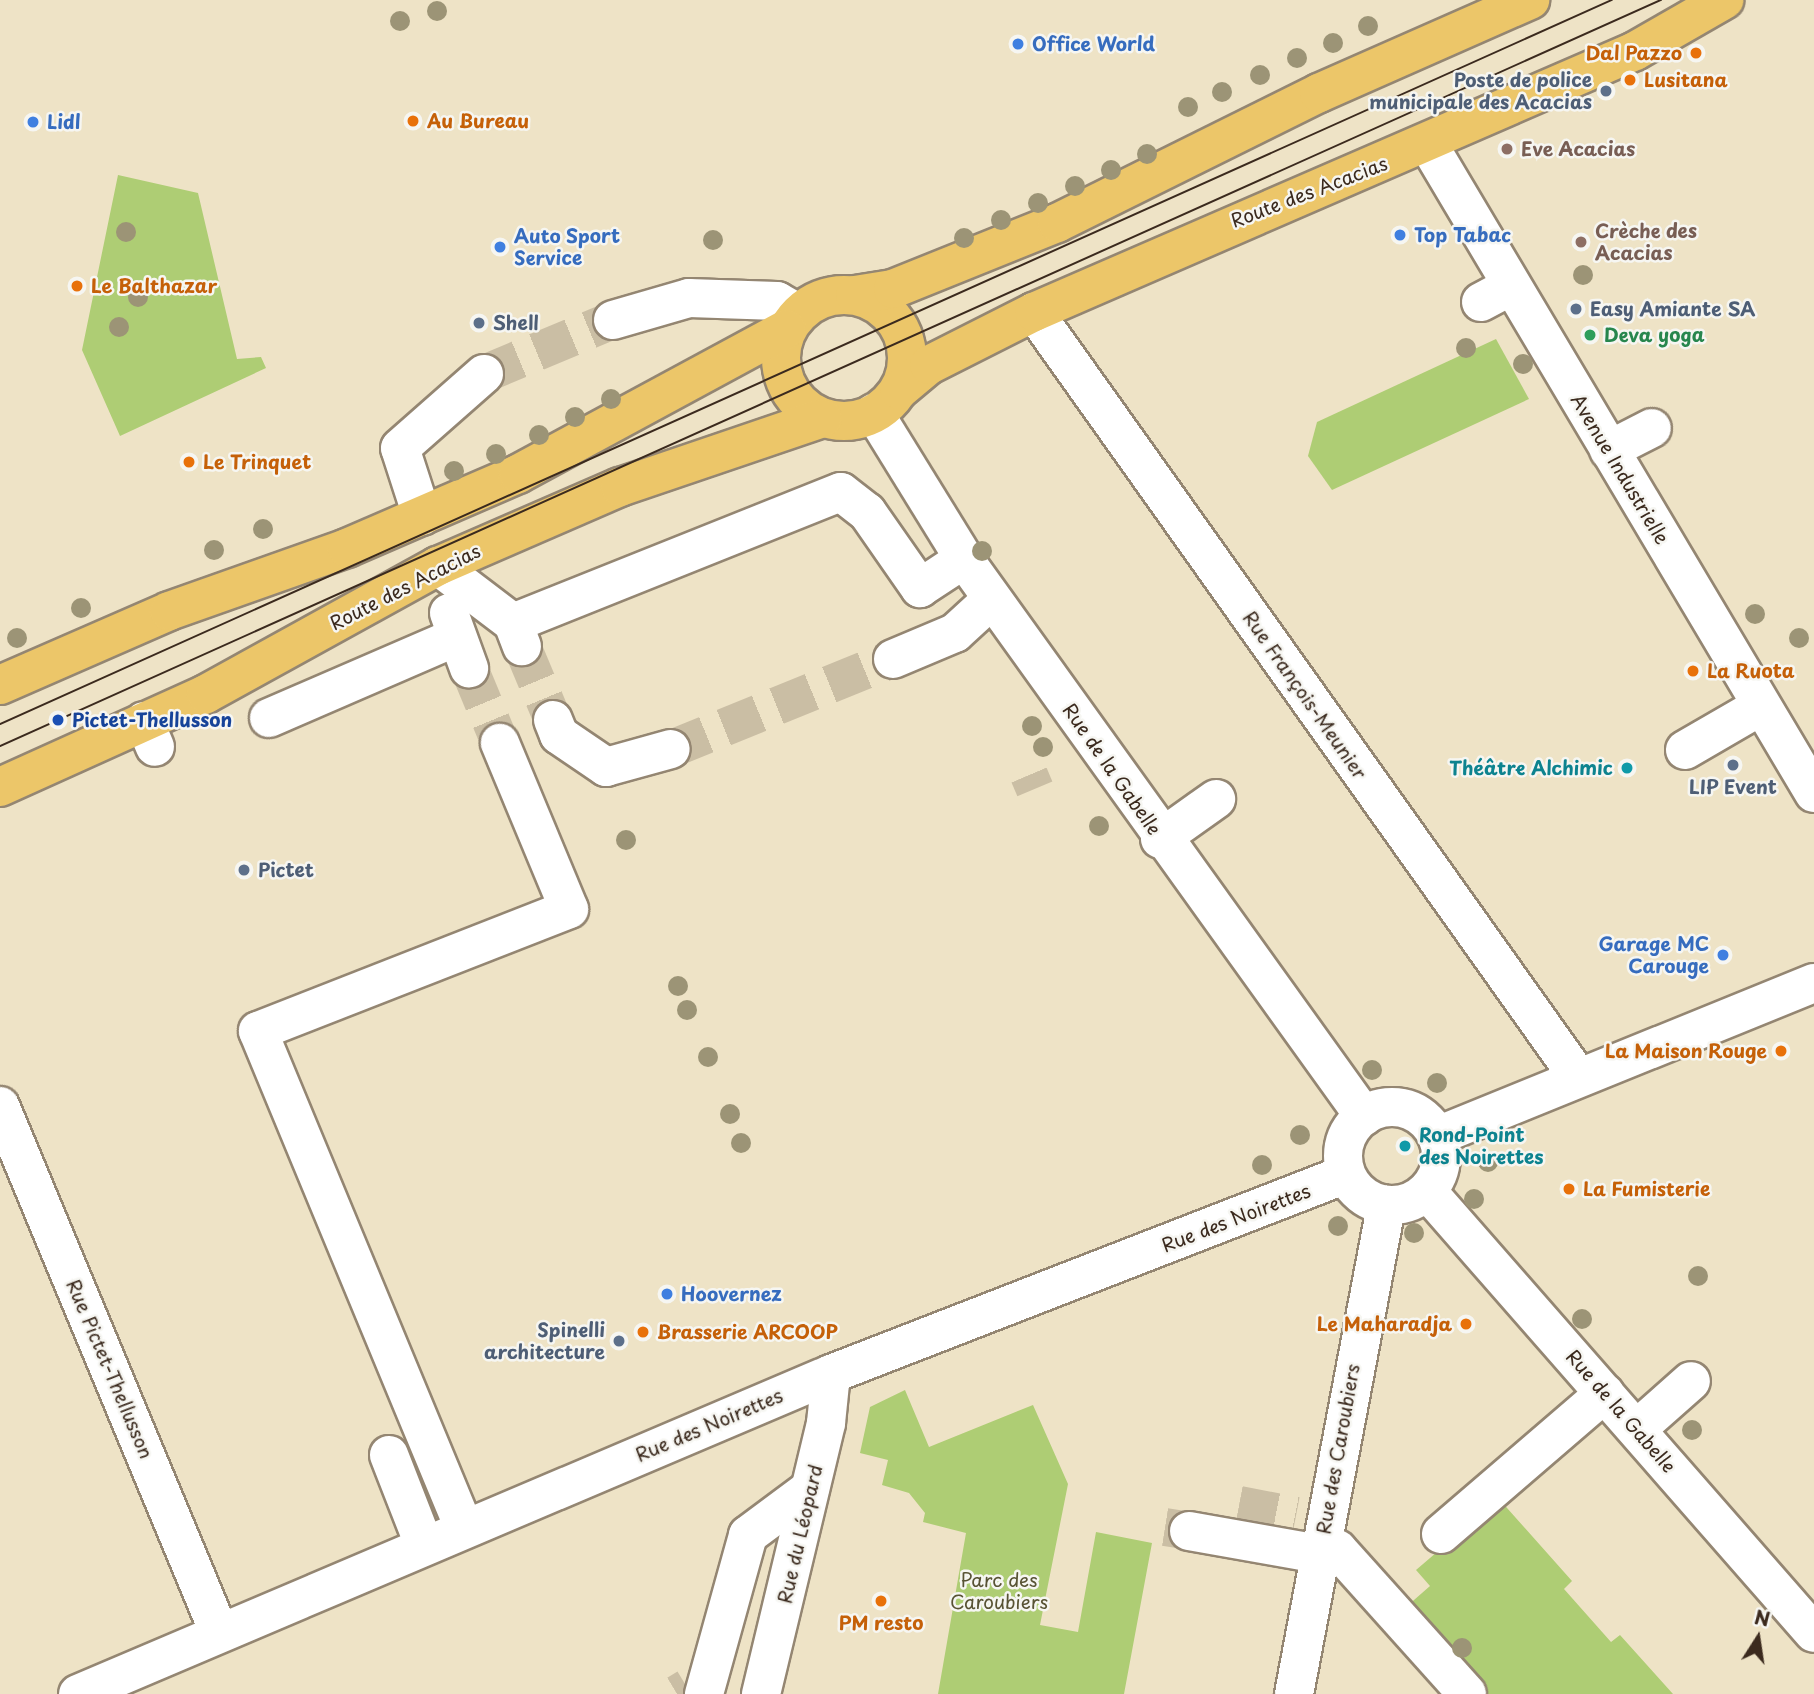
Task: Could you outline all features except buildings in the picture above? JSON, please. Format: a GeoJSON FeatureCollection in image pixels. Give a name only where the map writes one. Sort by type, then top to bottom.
{"type":"FeatureCollection","features":[{"type":"Feature","properties":{"kind":"main road","name":"Route des Acacias"},"geometry":{"type":"LineString","coordinates":[[887,402],[929,365],[1034,312],[1222,226],[1428,144],[1635,51],[1724,0]]}},
{"type":"Feature","properties":{"kind":"main road"},"geometry":{"type":"LineString","coordinates":[[0,685],[169,611],[422,516],[595,437],[792,321],[825,297],[892,289],[1057,223],[1319,93],[1508,4]]}},
{"type":"Feature","properties":{"kind":"main road"},"geometry":{"type":"LineString","coordinates":[[792,321],[780,358],[785,382],[804,408],[823,418],[887,402],[907,352],[901,330],[885,309],[855,295]]}},
{"type":"Feature","properties":{"kind":"main road","name":"Route des Acacias"},"geometry":{"type":"LineString","coordinates":[[0,787],[150,734],[275,658],[438,566],[620,486],[823,418]]}},
{"type":"Feature","properties":{"kind":"street","name":"Avenue Industrielle"},"geometry":{"type":"LineString","coordinates":[[1428,144],[1495,295],[1609,450],[1814,793]]}},
{"type":"Feature","properties":{"kind":"street"},"geometry":{"type":"LineString","coordinates":[[613,320],[689,298],[778,301],[792,321]]}},
{"type":"Feature","properties":{"kind":"street","name":"Rue François-Meunier"},"geometry":{"type":"LineString","coordinates":[[1034,312],[1578,1077]]}},
{"type":"Feature","properties":{"kind":"street"},"geometry":{"type":"LineString","coordinates":[[422,516],[400,448],[484,374]]}},
{"type":"Feature","properties":{"kind":"street","name":"Rue de la Gabelle"},"geometry":{"type":"LineString","coordinates":[[887,402],[964,559],[1160,839],[1364,1116]]}},
{"type":"Feature","properties":{"kind":"street"},"geometry":{"type":"LineString","coordinates":[[1609,450],[1652,428]]}},
{"type":"Feature","properties":{"kind":"street"},"geometry":{"type":"LineString","coordinates":[[438,566],[518,635],[841,492],[867,512],[920,588],[964,559]]}},
{"type":"Feature","properties":{"kind":"street"},"geometry":{"type":"LineString","coordinates":[[269,718],[462,652],[438,566]]}},
{"type":"Feature","properties":{"kind":"street"},"geometry":{"type":"LineString","coordinates":[[893,659],[955,633],[992,599]]}},
{"type":"Feature","properties":{"kind":"street"},"geometry":{"type":"LineString","coordinates":[[1685,750],[1761,706]]}},
{"type":"Feature","properties":{"kind":"street"},"geometry":{"type":"LineString","coordinates":[[553,720],[559,735],[606,767],[671,749]]}},
{"type":"Feature","properties":{"kind":"street"},"geometry":{"type":"LineString","coordinates":[[464,1528],[258,1031],[569,909],[500,743]]}},
{"type":"Feature","properties":{"kind":"street"},"geometry":{"type":"LineString","coordinates":[[1160,839],[1216,799]]}},
{"type":"Feature","properties":{"kind":"street"},"geometry":{"type":"LineString","coordinates":[[1437,1136],[1814,983]]}},
{"type":"Feature","properties":{"kind":"street","name":"Rue Pictet-Thellusson"},"geometry":{"type":"LineString","coordinates":[[0,1106],[219,1632]]}},
{"type":"Feature","properties":{"kind":"street"},"geometry":{"type":"LineString","coordinates":[[1409,1110],[1437,1136],[1441,1160],[1427,1191],[1411,1202],[1386,1205],[1355,1188],[1346,1174],[1345,1143],[1364,1116],[1409,1110]]}},
{"type":"Feature","properties":{"kind":"street","name":"Rue des Noirettes"},"geometry":{"type":"LineString","coordinates":[[78,1694],[831,1374],[1346,1174]]}},
{"type":"Feature","properties":{"kind":"street","name":"Rue de la Gabelle"},"geometry":{"type":"LineString","coordinates":[[1427,1191],[1811,1623]]}},
{"type":"Feature","properties":{"kind":"street","name":"Rue des Caroubiers"},"geometry":{"type":"LineString","coordinates":[[1294,1694],[1315,1533],[1386,1205]]}},
{"type":"Feature","properties":{"kind":"street","name":"Rue du Léopard"},"geometry":{"type":"LineString","coordinates":[[761,1694],[810,1489],[831,1374]]}},
{"type":"Feature","properties":{"kind":"street"},"geometry":{"type":"LineString","coordinates":[[1637,1429],[1691,1381]]}},
{"type":"Feature","properties":{"kind":"street"},"geometry":{"type":"LineString","coordinates":[[1441,1534],[1504,1473],[1605,1393]]}},
{"type":"Feature","properties":{"kind":"street"},"geometry":{"type":"LineString","coordinates":[[389,1455],[424,1545]]}},
{"type":"Feature","properties":{"kind":"street"},"geometry":{"type":"LineString","coordinates":[[700,1684],[748,1535],[810,1489]]}},
{"type":"Feature","properties":{"kind":"street"},"geometry":{"type":"LineString","coordinates":[[1189,1531],[1315,1533],[1338,1549],[1467,1694]]}},
{"type":"Feature","properties":{"kind":"green space"},"geometry":{"type":"Polygon","coordinates":[[[118,175],[198,193],[237,359],[261,357],[266,368],[120,436],[82,350],[118,175]]]}},
{"type":"Feature","properties":{"kind":"green space"},"geometry":{"type":"Polygon","coordinates":[[[1496,339],[1529,399],[1332,490],[1308,456],[1317,422],[1496,339]]]}},
{"type":"Feature","properties":{"kind":"green space","name":"Parc des Caroubiers"},"geometry":{"type":"Polygon","coordinates":[[[905,1390],[929,1447],[1033,1405],[1068,1484],[1040,1625],[1078,1632],[1096,1532],[1152,1543],[1124,1694],[938,1694],[966,1533],[923,1522],[925,1513],[909,1493],[882,1485],[888,1460],[860,1453],[870,1407],[905,1390]]]}},
{"type":"Feature","properties":{"kind":"green space"},"geometry":{"type":"Polygon","coordinates":[[[1499,1499],[1572,1581],[1564,1589],[1611,1642],[1620,1635],[1673,1694],[1484,1694],[1406,1607],[1430,1586],[1416,1570],[1499,1499]]]}},
{"type":"Feature","properties":{"kind":"tunnel"},"geometry":{"type":"LineString","coordinates":[[484,374],[613,320]]}},
{"type":"Feature","properties":{"kind":"tunnel"},"geometry":{"type":"LineString","coordinates":[[522,646],[553,720]]}},
{"type":"Feature","properties":{"kind":"tunnel"},"geometry":{"type":"LineString","coordinates":[[671,749],[893,659]]}},
{"type":"Feature","properties":{"kind":"tunnel"},"geometry":{"type":"LineString","coordinates":[[469,668],[500,743]]}},
{"type":"Feature","properties":{"kind":"tunnel"},"geometry":{"type":"LineString","coordinates":[[1029,775],[1035,789]]}},
{"type":"Feature","properties":{"kind":"tunnel"},"geometry":{"type":"LineString","coordinates":[[1239,1505],[1296,1516]]}},
{"type":"Feature","properties":{"kind":"tunnel"},"geometry":{"type":"LineString","coordinates":[[1165,1527],[1189,1531]]}},
{"type":"Feature","properties":{"kind":"tunnel"},"geometry":{"type":"LineString","coordinates":[[677,1694],[687,1688]]}},
{"type":"Feature","properties":{"kind":"tram line"},"geometry":{"type":"LineString","coordinates":[[0,724],[1612,0]]}},
{"type":"Feature","properties":{"kind":"tram line"},"geometry":{"type":"LineString","coordinates":[[0,746],[1661,0]]}},
{"type":"Feature","properties":{"kind":"place","name":"Office World"},"geometry":{"type":"Point","coordinates":[1018,44]}},
{"type":"Feature","properties":{"kind":"place","name":"Dal Pazzo"},"geometry":{"type":"Point","coordinates":[1696,53]}},
{"type":"Feature","properties":{"kind":"place","name":"Lusitana"},"geometry":{"type":"Point","coordinates":[1630,80]}},
{"type":"Feature","properties":{"kind":"place","name":"Poste de police municipale des Acacias"},"geometry":{"type":"Point","coordinates":[1606,91]}},
{"type":"Feature","properties":{"kind":"place","name":"Au Bureau"},"geometry":{"type":"Point","coordinates":[413,121]}},
{"type":"Feature","properties":{"kind":"place","name":"Lidl"},"geometry":{"type":"Point","coordinates":[33,122]}},
{"type":"Feature","properties":{"kind":"place","name":"Eve Acacias"},"geometry":{"type":"Point","coordinates":[1507,149]}},
{"type":"Feature","properties":{"kind":"place","name":"Top Tabac"},"geometry":{"type":"Point","coordinates":[1400,235]}},
{"type":"Feature","properties":{"kind":"place","name":"Crèche des Acacias"},"geometry":{"type":"Point","coordinates":[1581,242]}},
{"type":"Feature","properties":{"kind":"place","name":"Auto Sport Service"},"geometry":{"type":"Point","coordinates":[500,247]}},
{"type":"Feature","properties":{"kind":"place","name":"Le Balthazar"},"geometry":{"type":"Point","coordinates":[77,286]}},
{"type":"Feature","properties":{"kind":"place","name":"Easy Amiante SA"},"geometry":{"type":"Point","coordinates":[1576,309]}},
{"type":"Feature","properties":{"kind":"place","name":"Shell"},"geometry":{"type":"Point","coordinates":[479,323]}},
{"type":"Feature","properties":{"kind":"place","name":"Deva yoga"},"geometry":{"type":"Point","coordinates":[1590,335]}},
{"type":"Feature","properties":{"kind":"place","name":"Le Trinquet"},"geometry":{"type":"Point","coordinates":[189,462]}},
{"type":"Feature","properties":{"kind":"place","name":"La Ruota"},"geometry":{"type":"Point","coordinates":[1693,671]}},
{"type":"Feature","properties":{"kind":"place","name":"Pictet-Thellusson"},"geometry":{"type":"Point","coordinates":[58,720]}},
{"type":"Feature","properties":{"kind":"place","name":"LIP Event"},"geometry":{"type":"Point","coordinates":[1733,765]}},
{"type":"Feature","properties":{"kind":"place","name":"Théâtre Alchimic"},"geometry":{"type":"Point","coordinates":[1627,768]}},
{"type":"Feature","properties":{"kind":"place","name":"Pictet"},"geometry":{"type":"Point","coordinates":[244,870]}},
{"type":"Feature","properties":{"kind":"place","name":"Garage MC Carouge"},"geometry":{"type":"Point","coordinates":[1723,955]}},
{"type":"Feature","properties":{"kind":"place","name":"La Maison Rouge"},"geometry":{"type":"Point","coordinates":[1781,1051]}},
{"type":"Feature","properties":{"kind":"place","name":"Rond-Point des Noirettes"},"geometry":{"type":"Point","coordinates":[1405,1146]}},
{"type":"Feature","properties":{"kind":"place","name":"La Fumisterie"},"geometry":{"type":"Point","coordinates":[1569,1189]}},
{"type":"Feature","properties":{"kind":"place","name":"Hoovernez"},"geometry":{"type":"Point","coordinates":[667,1294]}},
{"type":"Feature","properties":{"kind":"place","name":"Le Maharadja"},"geometry":{"type":"Point","coordinates":[1466,1324]}},
{"type":"Feature","properties":{"kind":"place","name":"Brasserie ARCOOP"},"geometry":{"type":"Point","coordinates":[643,1332]}},
{"type":"Feature","properties":{"kind":"place","name":"Spinelli architecture"},"geometry":{"type":"Point","coordinates":[619,1341]}},
{"type":"Feature","properties":{"kind":"place","name":"PM resto"},"geometry":{"type":"Point","coordinates":[881,1601]}}]}
